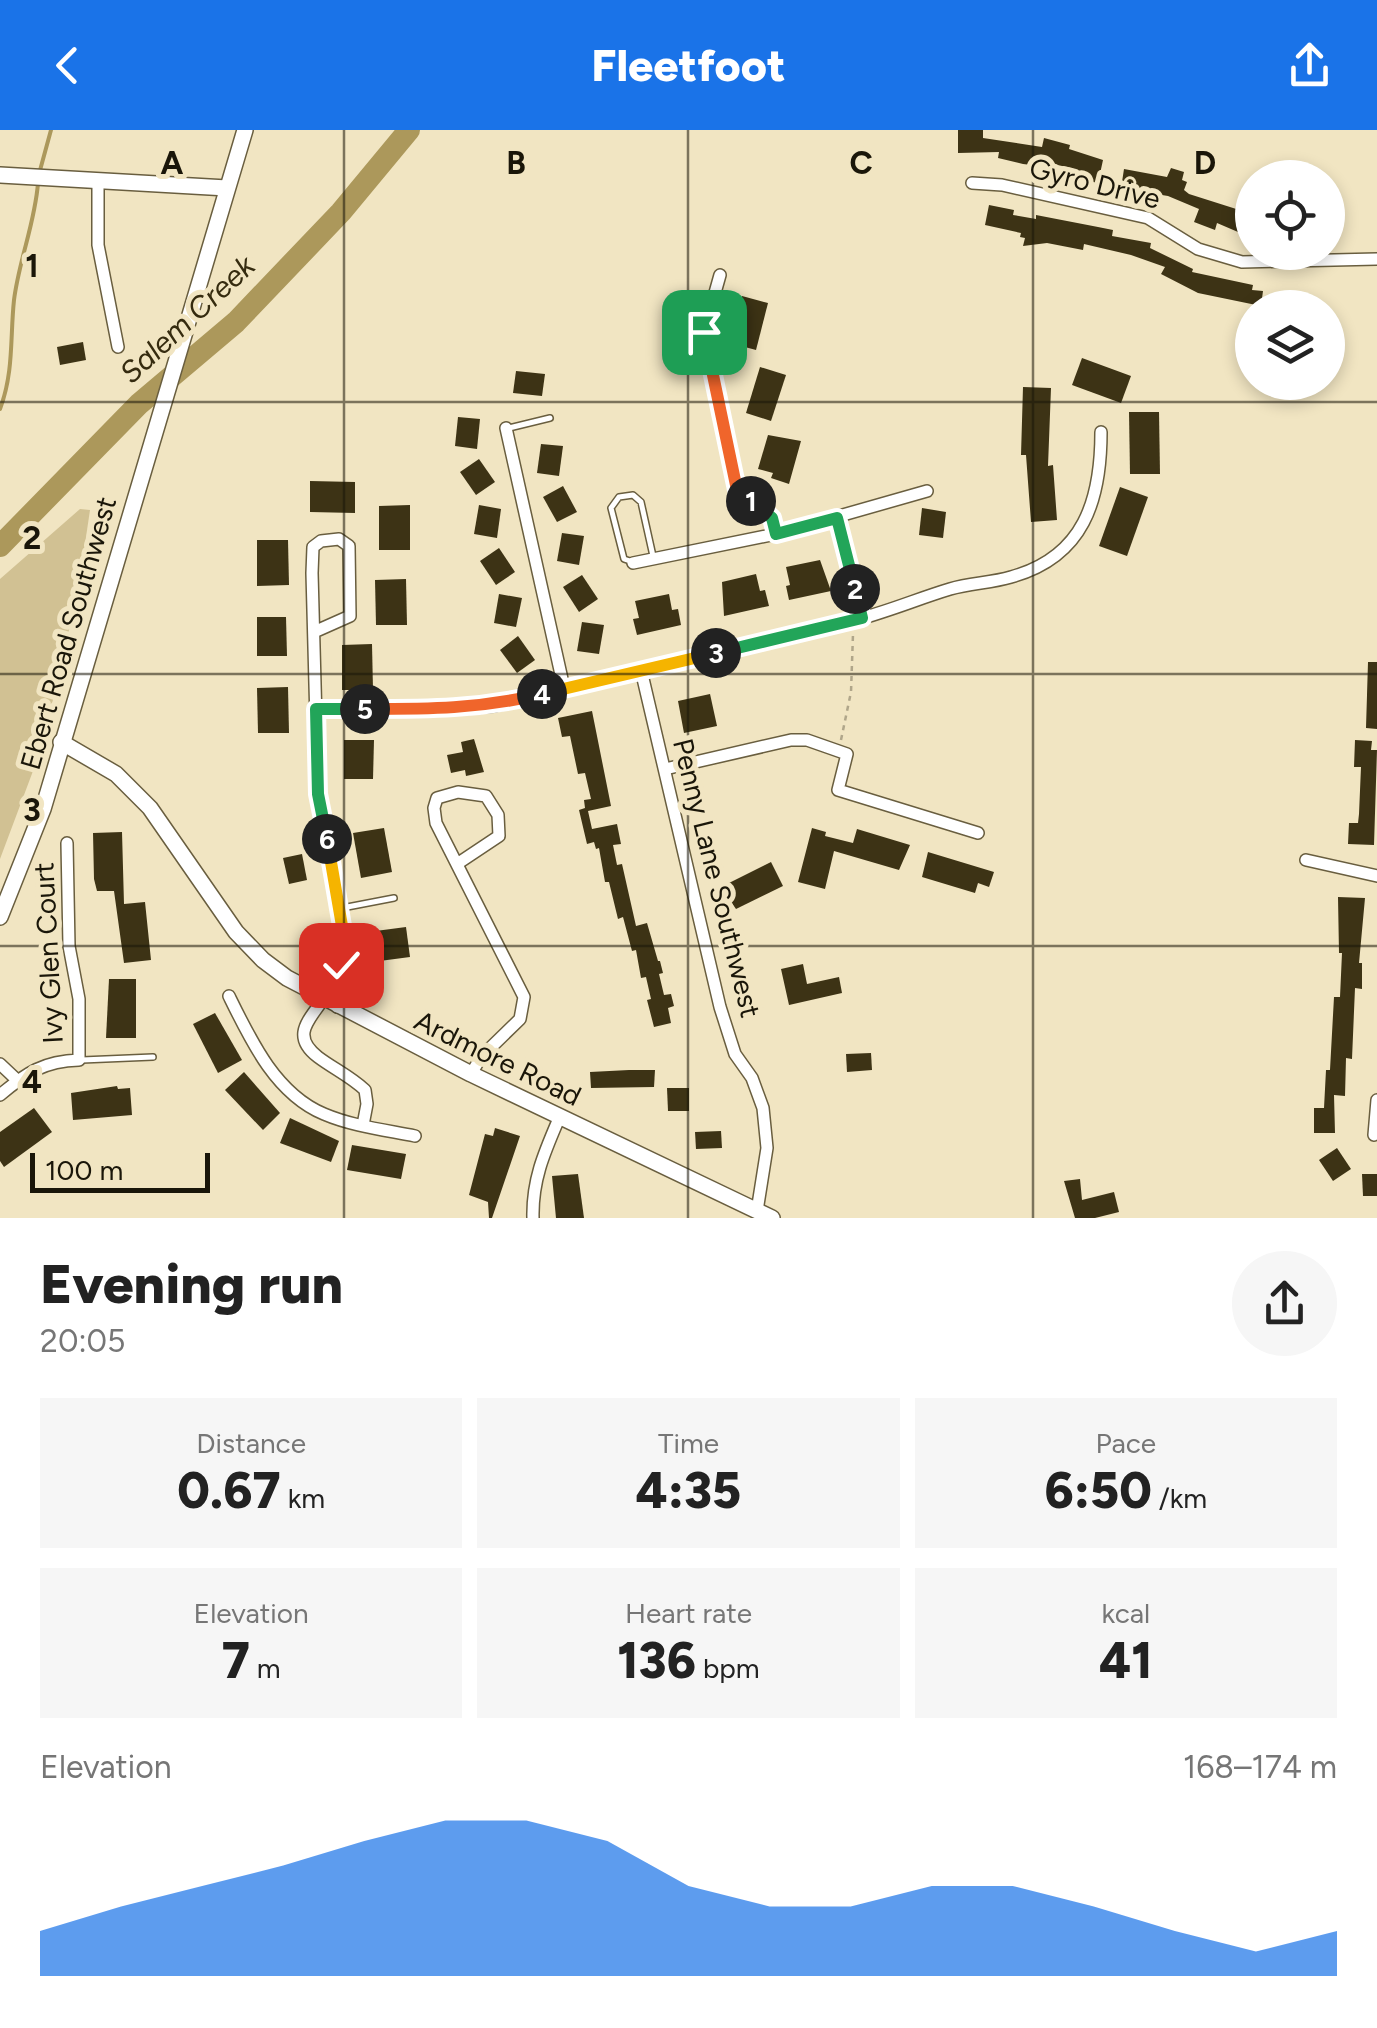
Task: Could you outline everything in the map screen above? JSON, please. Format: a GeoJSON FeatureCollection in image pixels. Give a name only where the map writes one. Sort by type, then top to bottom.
{"type":"FeatureCollection","features":[{"type":"Feature","properties":{"kind":"street","name":"Ebert Road Southwest"},"geometry":{"type":"LineString","coordinates":[[0,917],[43,808],[245,130]]}},
{"type":"Feature","properties":{"kind":"street"},"geometry":{"type":"LineString","coordinates":[[0,175],[227,188]]}},
{"type":"Feature","properties":{"kind":"street"},"geometry":{"type":"LineString","coordinates":[[98,180],[98,245],[118,347]]}},
{"type":"Feature","properties":{"kind":"street","name":"Gyro Drive"},"geometry":{"type":"LineString","coordinates":[[972,184],[1002,185],[1148,218],[1198,249],[1242,262],[1377,260]]}},
{"type":"Feature","properties":{"kind":"street"},"geometry":{"type":"LineString","coordinates":[[720,275],[704,332],[737,490],[772,518],[776,534]]}},
{"type":"Feature","properties":{"kind":"street"},"geometry":{"type":"LineString","coordinates":[[506,428],[564,688]]}},
{"type":"Feature","properties":{"kind":"street"},"geometry":{"type":"LineString","coordinates":[[316,709],[494,706],[857,619],[950,589],[1012,577],[1041,566],[1084,523],[1101,474],[1101,432]]}},
{"type":"Feature","properties":{"kind":"street"},"geometry":{"type":"LineString","coordinates":[[633,562],[776,534],[927,492]]}},
{"type":"Feature","properties":{"kind":"street"},"geometry":{"type":"LineString","coordinates":[[837,518],[857,619]]}},
{"type":"Feature","properties":{"kind":"street"},"geometry":{"type":"LineString","coordinates":[[314,632],[350,616],[348,546],[339,539],[321,541],[313,547],[314,632],[318,794],[352,969],[330,1003],[307,1016],[304,1034],[318,1057],[338,1067],[365,1090],[367,1104],[362,1125]]}},
{"type":"Feature","properties":{"kind":"street","name":"Penny Lane Southwest"},"geometry":{"type":"LineString","coordinates":[[641,670],[720,1008],[735,1054],[752,1078],[763,1108],[767,1148],[765,1214]]}},
{"type":"Feature","properties":{"kind":"street"},"geometry":{"type":"LineString","coordinates":[[665,769],[791,740],[807,740],[846,754],[838,790],[978,833]]}},
{"type":"Feature","properties":{"kind":"street","name":"Ardmore Road"},"geometry":{"type":"LineString","coordinates":[[61,742],[116,774],[150,808],[236,932],[262,960],[330,1003],[765,1214]]}},
{"type":"Feature","properties":{"kind":"street"},"geometry":{"type":"LineString","coordinates":[[457,864],[499,836],[498,815],[486,796],[458,792],[437,798],[436,823],[524,997],[520,1018],[481,1057],[471,1074]]}},
{"type":"Feature","properties":{"kind":"street","name":"Ivy Glen Court"},"geometry":{"type":"LineString","coordinates":[[67,843],[69,946],[80,999],[79,1060]]}},
{"type":"Feature","properties":{"kind":"street"},"geometry":{"type":"LineString","coordinates":[[1306,860],[1377,876]]}},
{"type":"Feature","properties":{"kind":"street"},"geometry":{"type":"LineString","coordinates":[[229,996],[246,1032],[279,1080],[301,1101],[325,1114],[415,1136]]}},
{"type":"Feature","properties":{"kind":"street"},"geometry":{"type":"LineString","coordinates":[[0,1094],[32,1069],[79,1060]]}},
{"type":"Feature","properties":{"kind":"street"},"geometry":{"type":"LineString","coordinates":[[0,1064],[17,1080]]}},
{"type":"Feature","properties":{"kind":"street"},"geometry":{"type":"LineString","coordinates":[[1374,1135],[1377,1100]]}},
{"type":"Feature","properties":{"kind":"street"},"geometry":{"type":"LineString","coordinates":[[533,1218],[532,1191],[537,1168],[560,1116]]}},
{"type":"Feature","properties":{"kind":"lane"},"geometry":{"type":"LineString","coordinates":[[506,428],[550,418]]}},
{"type":"Feature","properties":{"kind":"lane"},"geometry":{"type":"LineString","coordinates":[[633,562],[624,559],[611,508],[619,497],[632,494],[641,502],[654,559]]}},
{"type":"Feature","properties":{"kind":"lane"},"geometry":{"type":"LineString","coordinates":[[340,908],[394,898]]}},
{"type":"Feature","properties":{"kind":"lane"},"geometry":{"type":"LineString","coordinates":[[79,1060],[153,1057]]}},
{"type":"Feature","properties":{"kind":"path"},"geometry":{"type":"LineString","coordinates":[[839,751],[851,692],[857,619]]}},
{"type":"Feature","properties":{"kind":"shaded area"},"geometry":{"type":"Polygon","coordinates":[[[80,509],[90,510],[78,591],[42,747],[0,859],[0,579],[80,509]]]}},
{"type":"Feature","properties":{"kind":"building"},"geometry":{"type":"Polygon","coordinates":[[[958,130],[983,130],[983,138],[1042,147],[1044,138],[1070,145],[1069,149],[1103,160],[1098,183],[1073,178],[1075,169],[1049,163],[1048,167],[1023,164],[998,158],[999,152],[958,153],[958,130]]]}},
{"type":"Feature","properties":{"kind":"building"},"geometry":{"type":"Polygon","coordinates":[[[1171,168],[1184,172],[1184,190],[1189,194],[1235,209],[1235,231],[1217,223],[1215,230],[1194,222],[1199,209],[1168,196],[1131,190],[1132,184],[1122,182],[1124,169],[1167,177],[1171,168]]]}},
{"type":"Feature","properties":{"kind":"building"},"geometry":{"type":"Polygon","coordinates":[[[989,205],[1014,210],[1013,215],[1036,219],[1036,215],[1113,230],[1112,236],[1151,243],[1150,248],[1193,269],[1192,272],[1253,285],[1252,290],[1235,290],[1235,301],[1198,293],[1161,274],[1165,267],[1131,255],[1084,244],[1083,250],[1047,243],[1023,246],[1025,238],[1020,237],[1021,233],[985,225],[989,205]]]}},
{"type":"Feature","properties":{"kind":"building"},"geometry":{"type":"Polygon","coordinates":[[[742,296],[768,303],[756,350],[730,343],[742,296]]]}},
{"type":"Feature","properties":{"kind":"building"},"geometry":{"type":"Polygon","coordinates":[[[83,342],[86,360],[60,365],[57,347],[83,342]]]}},
{"type":"Feature","properties":{"kind":"building"},"geometry":{"type":"Polygon","coordinates":[[[1082,358],[1131,376],[1121,403],[1072,385],[1082,358]]]}},
{"type":"Feature","properties":{"kind":"building"},"geometry":{"type":"Polygon","coordinates":[[[760,367],[786,375],[771,421],[746,413],[760,367]]]}},
{"type":"Feature","properties":{"kind":"building"},"geometry":{"type":"Polygon","coordinates":[[[516,371],[545,374],[542,396],[513,393],[516,371]]]}},
{"type":"Feature","properties":{"kind":"building"},"geometry":{"type":"Polygon","coordinates":[[[1023,387],[1051,388],[1048,466],[1053,465],[1057,520],[1031,522],[1026,455],[1021,455],[1023,387]]]}},
{"type":"Feature","properties":{"kind":"building"},"geometry":{"type":"Polygon","coordinates":[[[1129,412],[1159,412],[1160,474],[1130,474],[1129,412]]]}},
{"type":"Feature","properties":{"kind":"building"},"geometry":{"type":"Polygon","coordinates":[[[458,417],[480,419],[477,449],[455,446],[458,417]]]}},
{"type":"Feature","properties":{"kind":"building"},"geometry":{"type":"Polygon","coordinates":[[[768,435],[801,441],[789,484],[758,469],[768,435]]]}},
{"type":"Feature","properties":{"kind":"building"},"geometry":{"type":"Polygon","coordinates":[[[541,444],[563,446],[559,476],[537,473],[541,444]]]}},
{"type":"Feature","properties":{"kind":"building"},"geometry":{"type":"Polygon","coordinates":[[[479,459],[495,482],[476,495],[460,472],[479,459]]]}},
{"type":"Feature","properties":{"kind":"building"},"geometry":{"type":"Polygon","coordinates":[[[310,481],[355,482],[355,513],[310,512],[310,481]]]}},
{"type":"Feature","properties":{"kind":"building"},"geometry":{"type":"Polygon","coordinates":[[[563,486],[577,512],[557,522],[543,497],[563,486]]]}},
{"type":"Feature","properties":{"kind":"building"},"geometry":{"type":"Polygon","coordinates":[[[1120,487],[1148,497],[1127,556],[1099,546],[1120,487]]]}},
{"type":"Feature","properties":{"kind":"building"},"geometry":{"type":"Polygon","coordinates":[[[410,505],[410,550],[379,550],[379,506],[410,505]]]}},
{"type":"Feature","properties":{"kind":"building"},"geometry":{"type":"Polygon","coordinates":[[[479,505],[501,509],[497,538],[474,534],[479,505]]]}},
{"type":"Feature","properties":{"kind":"building"},"geometry":{"type":"Polygon","coordinates":[[[922,508],[946,512],[943,538],[919,535],[922,508]]]}},
{"type":"Feature","properties":{"kind":"building"},"geometry":{"type":"Polygon","coordinates":[[[562,533],[584,536],[579,565],[557,561],[562,533]]]}},
{"type":"Feature","properties":{"kind":"building"},"geometry":{"type":"Polygon","coordinates":[[[257,540],[288,540],[289,585],[257,586],[257,540]]]}},
{"type":"Feature","properties":{"kind":"building"},"geometry":{"type":"Polygon","coordinates":[[[499,548],[515,572],[496,585],[480,561],[499,548]]]}},
{"type":"Feature","properties":{"kind":"building"},"geometry":{"type":"Polygon","coordinates":[[[820,560],[831,591],[789,600],[786,567],[820,560]]]}},
{"type":"Feature","properties":{"kind":"building"},"geometry":{"type":"Polygon","coordinates":[[[756,574],[769,606],[724,616],[722,582],[756,574]]]}},
{"type":"Feature","properties":{"kind":"building"},"geometry":{"type":"Polygon","coordinates":[[[582,575],[598,599],[579,612],[563,587],[582,575]]]}},
{"type":"Feature","properties":{"kind":"building"},"geometry":{"type":"Polygon","coordinates":[[[406,579],[407,625],[376,625],[375,580],[406,579]]]}},
{"type":"Feature","properties":{"kind":"building"},"geometry":{"type":"Polygon","coordinates":[[[499,594],[522,598],[516,627],[494,623],[499,594]]]}},
{"type":"Feature","properties":{"kind":"building"},"geometry":{"type":"Polygon","coordinates":[[[669,594],[681,625],[637,635],[633,619],[639,618],[635,601],[669,594]]]}},
{"type":"Feature","properties":{"kind":"building"},"geometry":{"type":"Polygon","coordinates":[[[257,617],[286,617],[287,656],[257,656],[257,617]]]}},
{"type":"Feature","properties":{"kind":"building"},"geometry":{"type":"Polygon","coordinates":[[[582,622],[604,625],[599,654],[577,651],[582,622]]]}},
{"type":"Feature","properties":{"kind":"building"},"geometry":{"type":"Polygon","coordinates":[[[518,636],[535,660],[517,673],[500,650],[518,636]]]}},
{"type":"Feature","properties":{"kind":"building"},"geometry":{"type":"Polygon","coordinates":[[[372,644],[373,690],[342,690],[342,645],[372,644]]]}},
{"type":"Feature","properties":{"kind":"building"},"geometry":{"type":"Polygon","coordinates":[[[1368,662],[1377,662],[1377,729],[1366,728],[1368,662]]]}},
{"type":"Feature","properties":{"kind":"building"},"geometry":{"type":"Polygon","coordinates":[[[288,687],[289,733],[258,733],[257,688],[288,687]]]}},
{"type":"Feature","properties":{"kind":"building"},"geometry":{"type":"Polygon","coordinates":[[[710,694],[717,726],[684,733],[678,701],[710,694]]]}},
{"type":"Feature","properties":{"kind":"building"},"geometry":{"type":"Polygon","coordinates":[[[592,711],[611,806],[588,811],[592,829],[617,824],[621,844],[613,845],[617,865],[622,864],[636,926],[647,923],[663,973],[659,974],[664,995],[671,994],[674,1006],[668,1008],[671,1023],[654,1027],[646,977],[641,978],[636,950],[632,951],[623,917],[618,919],[599,848],[594,842],[587,844],[579,810],[585,808],[584,800],[591,799],[585,773],[578,774],[570,736],[562,737],[558,718],[592,711]]]}},
{"type":"Feature","properties":{"kind":"building"},"geometry":{"type":"Polygon","coordinates":[[[474,739],[484,772],[466,776],[465,770],[451,773],[447,755],[463,752],[461,742],[474,739]]]}},
{"type":"Feature","properties":{"kind":"building"},"geometry":{"type":"Polygon","coordinates":[[[344,740],[374,740],[373,779],[344,779],[344,740]]]}},
{"type":"Feature","properties":{"kind":"building"},"geometry":{"type":"Polygon","coordinates":[[[1355,740],[1372,741],[1371,750],[1377,750],[1374,845],[1348,844],[1349,823],[1358,823],[1359,814],[1361,767],[1354,767],[1355,740]]]}},
{"type":"Feature","properties":{"kind":"building"},"geometry":{"type":"Polygon","coordinates":[[[384,828],[392,872],[361,878],[353,833],[384,828]]]}},
{"type":"Feature","properties":{"kind":"building"},"geometry":{"type":"Polygon","coordinates":[[[812,828],[826,832],[825,836],[853,843],[857,829],[910,845],[899,870],[834,851],[825,889],[798,882],[812,828]]]}},
{"type":"Feature","properties":{"kind":"building"},"geometry":{"type":"Polygon","coordinates":[[[122,832],[124,904],[145,902],[151,960],[124,963],[114,891],[97,891],[94,879],[93,833],[122,832]]]}},
{"type":"Feature","properties":{"kind":"building"},"geometry":{"type":"Polygon","coordinates":[[[928,852],[994,872],[989,887],[978,883],[975,893],[922,877],[928,852]]]}},
{"type":"Feature","properties":{"kind":"building"},"geometry":{"type":"Polygon","coordinates":[[[302,854],[307,880],[289,884],[283,858],[302,854]]]}},
{"type":"Feature","properties":{"kind":"building"},"geometry":{"type":"Polygon","coordinates":[[[771,862],[783,886],[736,909],[721,887],[771,862]]]}},
{"type":"Feature","properties":{"kind":"building"},"geometry":{"type":"Polygon","coordinates":[[[1338,897],[1365,898],[1359,963],[1362,989],[1355,988],[1352,1059],[1346,1058],[1345,1096],[1334,1095],[1335,1133],[1314,1133],[1314,1108],[1324,1108],[1326,1070],[1330,1070],[1334,997],[1340,997],[1338,897]]]}},
{"type":"Feature","properties":{"kind":"building"},"geometry":{"type":"Polygon","coordinates":[[[406,927],[410,957],[372,962],[368,932],[406,927]]]}},
{"type":"Feature","properties":{"kind":"building"},"geometry":{"type":"Polygon","coordinates":[[[803,964],[807,984],[839,977],[842,993],[789,1005],[781,969],[803,964]]]}},
{"type":"Feature","properties":{"kind":"building"},"geometry":{"type":"Polygon","coordinates":[[[109,979],[136,979],[136,1038],[106,1038],[109,979]]]}},
{"type":"Feature","properties":{"kind":"building"},"geometry":{"type":"Polygon","coordinates":[[[215,1013],[242,1060],[218,1073],[193,1024],[215,1013]]]}},
{"type":"Feature","properties":{"kind":"building"},"geometry":{"type":"Polygon","coordinates":[[[871,1053],[872,1070],[847,1072],[846,1054],[871,1053]]]}},
{"type":"Feature","properties":{"kind":"building"},"geometry":{"type":"Polygon","coordinates":[[[655,1070],[654,1087],[591,1088],[590,1072],[655,1070]]]}},
{"type":"Feature","properties":{"kind":"building"},"geometry":{"type":"Polygon","coordinates":[[[244,1072],[280,1113],[263,1130],[225,1090],[244,1072]]]}},
{"type":"Feature","properties":{"kind":"building"},"geometry":{"type":"Polygon","coordinates":[[[117,1086],[130,1088],[132,1115],[73,1120],[71,1093],[117,1086]]]}},
{"type":"Feature","properties":{"kind":"building"},"geometry":{"type":"Polygon","coordinates":[[[667,1088],[689,1088],[689,1111],[668,1111],[667,1088]]]}},
{"type":"Feature","properties":{"kind":"building"},"geometry":{"type":"Polygon","coordinates":[[[34,1108],[52,1132],[4,1167],[0,1161],[0,1132],[34,1108]]]}},
{"type":"Feature","properties":{"kind":"building"},"geometry":{"type":"Polygon","coordinates":[[[290,1118],[339,1141],[331,1162],[280,1143],[290,1118]]]}},
{"type":"Feature","properties":{"kind":"building"},"geometry":{"type":"Polygon","coordinates":[[[495,1128],[520,1136],[489,1218],[488,1202],[469,1195],[485,1134],[493,1136],[495,1128]]]}},
{"type":"Feature","properties":{"kind":"building"},"geometry":{"type":"Polygon","coordinates":[[[721,1131],[722,1148],[696,1149],[695,1132],[721,1131]]]}},
{"type":"Feature","properties":{"kind":"building"},"geometry":{"type":"Polygon","coordinates":[[[352,1145],[406,1154],[401,1179],[347,1170],[352,1145]]]}},
{"type":"Feature","properties":{"kind":"building"},"geometry":{"type":"Polygon","coordinates":[[[1337,1148],[1351,1169],[1333,1181],[1319,1160],[1337,1148]]]}},
{"type":"Feature","properties":{"kind":"building"},"geometry":{"type":"Polygon","coordinates":[[[578,1174],[584,1218],[556,1218],[552,1176],[578,1174]]]}},
{"type":"Feature","properties":{"kind":"building"},"geometry":{"type":"Polygon","coordinates":[[[1362,1174],[1377,1174],[1377,1196],[1363,1196],[1362,1174]]]}},
{"type":"Feature","properties":{"kind":"building"},"geometry":{"type":"Polygon","coordinates":[[[1080,1179],[1082,1200],[1114,1192],[1119,1212],[1075,1218],[1064,1181],[1080,1179]]]}},
{"type":"Feature","properties":{"kind":"waterway"},"geometry":{"type":"LineString","coordinates":[[39,174],[51,130]]}},
{"type":"Feature","properties":{"kind":"waterway","name":"Salem Creek"},"geometry":{"type":"LineString","coordinates":[[0,546],[139,404],[236,322],[341,212],[409,130]]}},
{"type":"Feature","properties":{"kind":"waterway"},"geometry":{"type":"LineString","coordinates":[[0,409],[10,368],[16,285],[38,183]]}},
{"type":"Feature","properties":{"kind":"route"},"geometry":{"type":"LineString","coordinates":[[341,965],[346,949],[318,794],[316,709],[494,706],[862,618],[837,518],[776,534],[772,518],[737,490],[704,332]]}}]}
